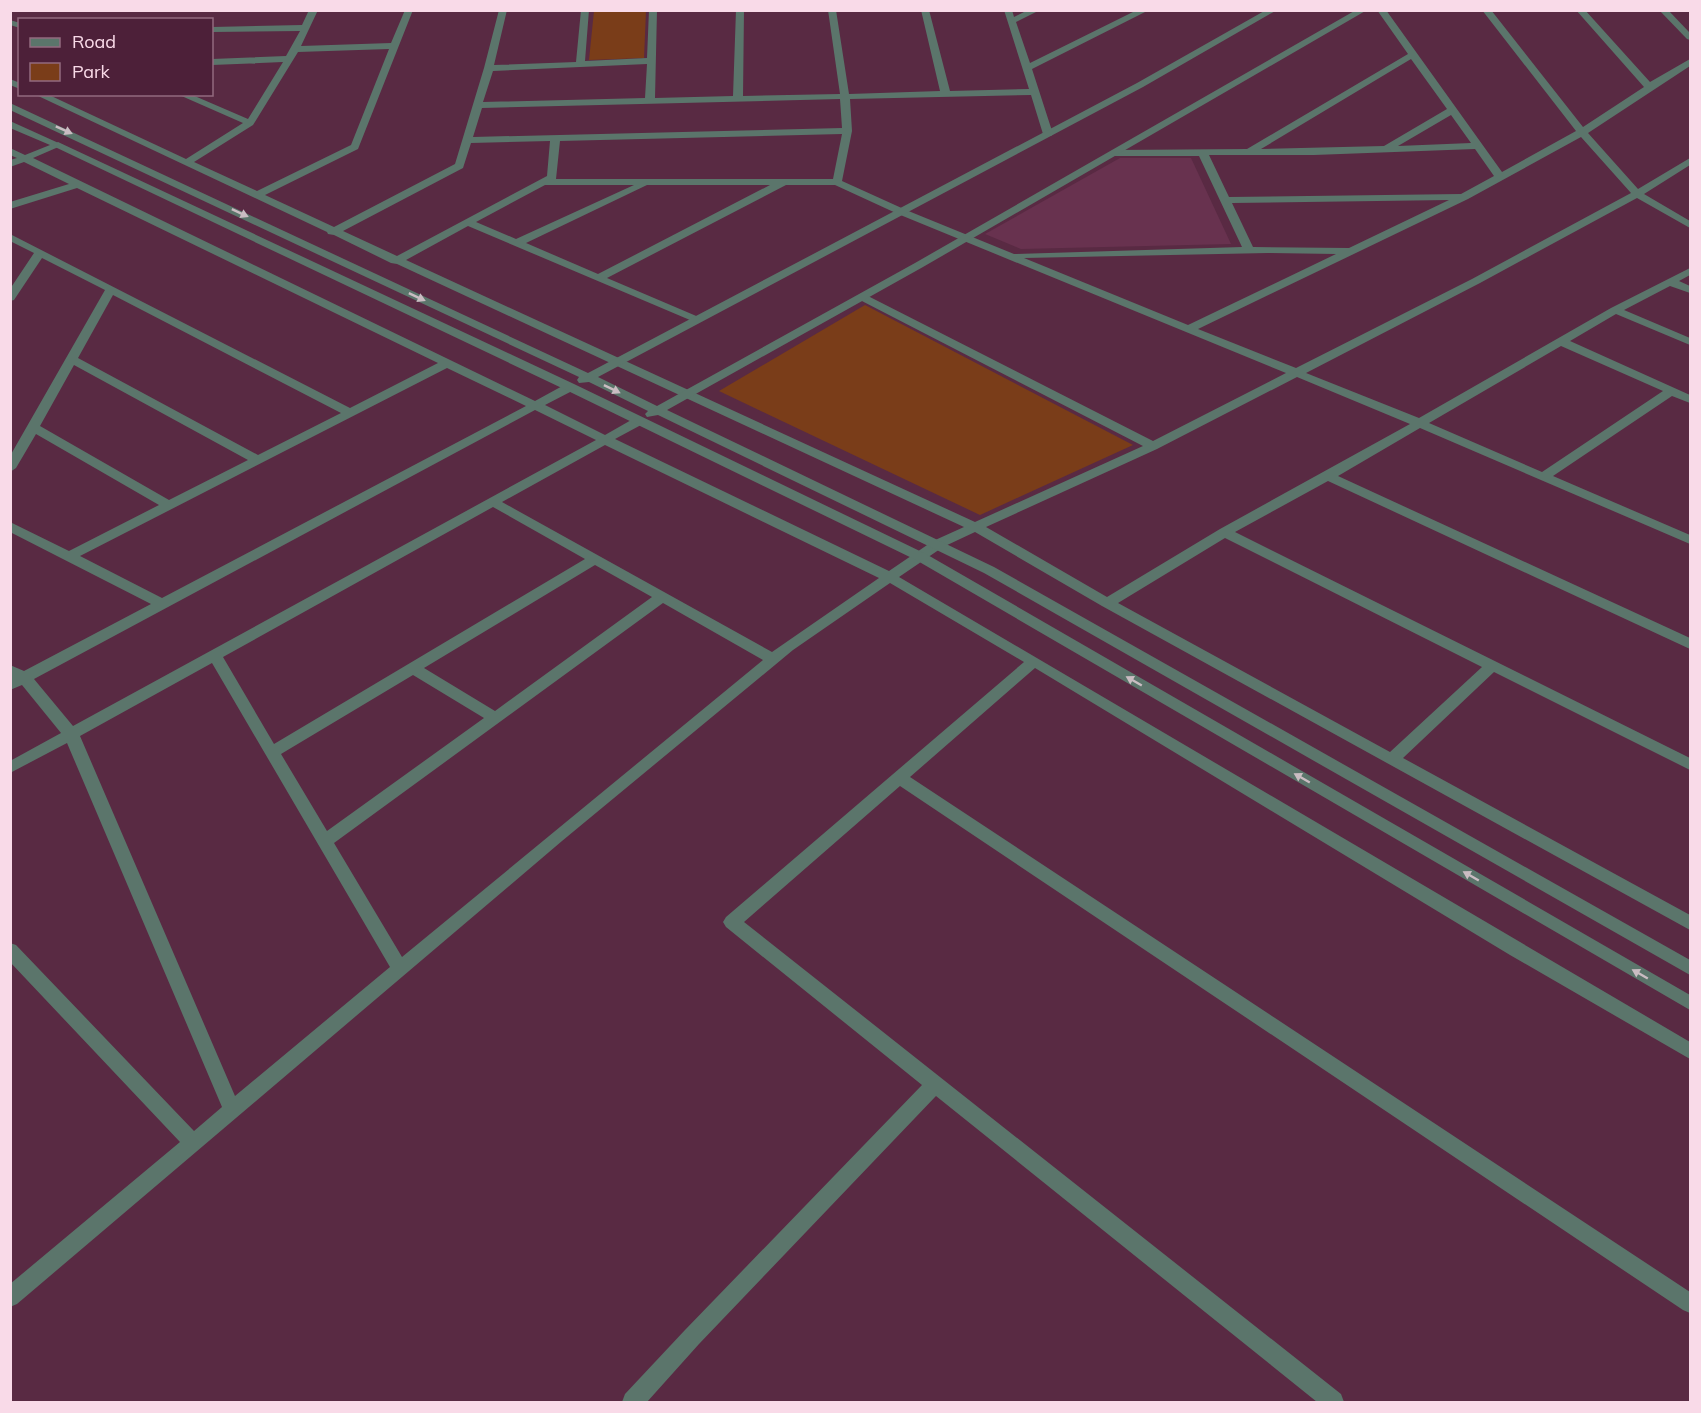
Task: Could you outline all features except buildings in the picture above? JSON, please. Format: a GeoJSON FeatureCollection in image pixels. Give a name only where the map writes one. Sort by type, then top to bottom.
{"type":"FeatureCollection","features":[{"type":"Feature","properties":{"kind":"street"},"geometry":{"type":"LineString","coordinates":[[186,163],[250,123],[295,50],[314,10]]}},
{"type":"Feature","properties":{"kind":"street"},"geometry":{"type":"LineString","coordinates":[[257,195],[356,147],[393,46],[409,10]]}},
{"type":"Feature","properties":{"kind":"street"},"geometry":{"type":"LineString","coordinates":[[332,232],[459,166],[489,68],[503,10]]}},
{"type":"Feature","properties":{"kind":"street"},"geometry":{"type":"LineString","coordinates":[[580,64],[585,10]]}},
{"type":"Feature","properties":{"kind":"street"},"geometry":{"type":"LineString","coordinates":[[650,102],[653,10]]}},
{"type":"Feature","properties":{"kind":"street"},"geometry":{"type":"LineString","coordinates":[[738,100],[740,10]]}},
{"type":"Feature","properties":{"kind":"street"},"geometry":{"type":"LineString","coordinates":[[832,10],[845,98],[847,131],[837,182]]}},
{"type":"Feature","properties":{"kind":"street"},"geometry":{"type":"LineString","coordinates":[[925,10],[946,94]]}},
{"type":"Feature","properties":{"kind":"street"},"geometry":{"type":"LineString","coordinates":[[1008,10],[1048,134]]}},
{"type":"Feature","properties":{"kind":"street"},"geometry":{"type":"LineString","coordinates":[[1012,21],[1036,10]]}},
{"type":"Feature","properties":{"kind":"street"},"geometry":{"type":"LineString","coordinates":[[1026,68],[1145,10]]}},
{"type":"Feature","properties":{"kind":"street"},"geometry":{"type":"LineString","coordinates":[[10,686],[1048,134],[1257,14],[1272,10]]}},
{"type":"Feature","properties":{"kind":"street"},"geometry":{"type":"LineString","coordinates":[[10,768],[862,297],[1363,10]]}},
{"type":"Feature","properties":{"kind":"street"},"geometry":{"type":"LineString","coordinates":[[1381,10],[1500,177]]}},
{"type":"Feature","properties":{"kind":"street"},"geometry":{"type":"LineString","coordinates":[[1486,10],[1582,132],[1637,194],[1690,225]]}},
{"type":"Feature","properties":{"kind":"street"},"geometry":{"type":"LineString","coordinates":[[1580,10],[1649,87]]}},
{"type":"Feature","properties":{"kind":"street"},"geometry":{"type":"LineString","coordinates":[[1663,10],[1690,37]]}},
{"type":"Feature","properties":{"kind":"street"},"geometry":{"type":"LineString","coordinates":[[213,30],[305,28]]}},
{"type":"Feature","properties":{"kind":"street"},"geometry":{"type":"LineString","coordinates":[[295,50],[393,46]]}},
{"type":"Feature","properties":{"kind":"street"},"geometry":{"type":"LineString","coordinates":[[1250,152],[1412,55]]}},
{"type":"Feature","properties":{"kind":"street"},"geometry":{"type":"LineString","coordinates":[[213,62],[289,59]]}},
{"type":"Feature","properties":{"kind":"street"},"geometry":{"type":"LineString","coordinates":[[489,68],[651,61]]}},
{"type":"Feature","properties":{"kind":"street"},"geometry":{"type":"LineString","coordinates":[[1190,328],[1464,197],[1582,132],[1690,62]]}},
{"type":"Feature","properties":{"kind":"street"},"geometry":{"type":"LineString","coordinates":[[478,105],[1034,92]]}},
{"type":"Feature","properties":{"kind":"street"},"geometry":{"type":"LineString","coordinates":[[42,96],[332,232],[975,527],[1107,603],[1690,923]]}},
{"type":"Feature","properties":{"kind":"street"},"geometry":{"type":"LineString","coordinates":[[186,96],[250,123]]}},
{"type":"Feature","properties":{"kind":"street"},"geometry":{"type":"LineString","coordinates":[[10,106],[989,570],[1690,968]]}},
{"type":"Feature","properties":{"kind":"street"},"geometry":{"type":"LineString","coordinates":[[1386,149],[1452,110]]}},
{"type":"Feature","properties":{"kind":"street"},"geometry":{"type":"LineString","coordinates":[[10,124],[570,387],[637,422],[921,557],[1690,1003]]}},
{"type":"Feature","properties":{"kind":"street"},"geometry":{"type":"LineString","coordinates":[[467,140],[847,131]]}},
{"type":"Feature","properties":{"kind":"street"},"geometry":{"type":"LineString","coordinates":[[395,261],[552,177],[555,138]]}},
{"type":"Feature","properties":{"kind":"street"},"geometry":{"type":"LineString","coordinates":[[10,164],[58,145]]}},
{"type":"Feature","properties":{"kind":"street"},"geometry":{"type":"LineString","coordinates":[[1113,153],[1478,146]]}},
{"type":"Feature","properties":{"kind":"street"},"geometry":{"type":"LineString","coordinates":[[10,151],[891,578],[1690,1051]]}},
{"type":"Feature","properties":{"kind":"street"},"geometry":{"type":"LineString","coordinates":[[1202,152],[1249,250]]}},
{"type":"Feature","properties":{"kind":"street"},"geometry":{"type":"LineString","coordinates":[[10,1297],[773,659],[938,544],[1153,446],[1297,373],[1637,194],[1690,161]]}},
{"type":"Feature","properties":{"kind":"street"},"geometry":{"type":"LineString","coordinates":[[541,182],[837,182],[902,212],[1419,423],[1690,540]]}},
{"type":"Feature","properties":{"kind":"street"},"geometry":{"type":"LineString","coordinates":[[517,243],[648,182]]}},
{"type":"Feature","properties":{"kind":"street"},"geometry":{"type":"LineString","coordinates":[[598,278],[784,182]]}},
{"type":"Feature","properties":{"kind":"street"},"geometry":{"type":"LineString","coordinates":[[10,206],[78,184]]}},
{"type":"Feature","properties":{"kind":"street"},"geometry":{"type":"LineString","coordinates":[[1225,200],[1464,197]]}},
{"type":"Feature","properties":{"kind":"street"},"geometry":{"type":"LineString","coordinates":[[467,222],[697,320]]}},
{"type":"Feature","properties":{"kind":"street"},"geometry":{"type":"LineString","coordinates":[[10,237],[351,413]]}},
{"type":"Feature","properties":{"kind":"street"},"geometry":{"type":"LineString","coordinates":[[1012,256],[1249,250],[1352,251]]}},
{"type":"Feature","properties":{"kind":"street"},"geometry":{"type":"LineString","coordinates":[[10,298],[40,252]]}},
{"type":"Feature","properties":{"kind":"street"},"geometry":{"type":"LineString","coordinates":[[1107,603],[1225,532],[1328,476],[1560,341],[1690,271]]}},
{"type":"Feature","properties":{"kind":"street"},"geometry":{"type":"LineString","coordinates":[[1671,282],[1690,290]]}},
{"type":"Feature","properties":{"kind":"street"},"geometry":{"type":"LineString","coordinates":[[10,468],[111,288]]}},
{"type":"Feature","properties":{"kind":"street"},"geometry":{"type":"LineString","coordinates":[[862,297],[1153,446]]}},
{"type":"Feature","properties":{"kind":"street"},"geometry":{"type":"LineString","coordinates":[[1615,310],[1690,342]]}},
{"type":"Feature","properties":{"kind":"street"},"geometry":{"type":"LineString","coordinates":[[1560,341],[1690,399]]}},
{"type":"Feature","properties":{"kind":"street"},"geometry":{"type":"LineString","coordinates":[[72,359],[258,460]]}},
{"type":"Feature","properties":{"kind":"street"},"geometry":{"type":"LineString","coordinates":[[70,556],[447,363]]}},
{"type":"Feature","properties":{"kind":"street"},"geometry":{"type":"LineString","coordinates":[[1543,477],[1671,391]]}},
{"type":"Feature","properties":{"kind":"street"},"geometry":{"type":"LineString","coordinates":[[33,427],[169,506]]}},
{"type":"Feature","properties":{"kind":"street"},"geometry":{"type":"LineString","coordinates":[[1328,476],[1690,644]]}},
{"type":"Feature","properties":{"kind":"street"},"geometry":{"type":"LineString","coordinates":[[493,502],[773,659]]}},
{"type":"Feature","properties":{"kind":"street"},"geometry":{"type":"LineString","coordinates":[[10,526],[162,604]]}},
{"type":"Feature","properties":{"kind":"street"},"geometry":{"type":"LineString","coordinates":[[1225,532],[1690,764]]}},
{"type":"Feature","properties":{"kind":"street"},"geometry":{"type":"LineString","coordinates":[[272,752],[595,559]]}},
{"type":"Feature","properties":{"kind":"street"},"geometry":{"type":"LineString","coordinates":[[324,842],[662,597]]}},
{"type":"Feature","properties":{"kind":"street"},"geometry":{"type":"LineString","coordinates":[[214,656],[400,969]]}},
{"type":"Feature","properties":{"kind":"street"},"geometry":{"type":"LineString","coordinates":[[1034,661],[732,922],[1333,1402]]}},
{"type":"Feature","properties":{"kind":"street"},"geometry":{"type":"LineString","coordinates":[[1392,759],[1493,665]]}},
{"type":"Feature","properties":{"kind":"street"},"geometry":{"type":"LineString","coordinates":[[413,668],[495,718]]}},
{"type":"Feature","properties":{"kind":"street"},"geometry":{"type":"LineString","coordinates":[[10,670],[25,678],[71,734],[232,1110]]}},
{"type":"Feature","properties":{"kind":"street"},"geometry":{"type":"LineString","coordinates":[[899,777],[1690,1303]]}},
{"type":"Feature","properties":{"kind":"street"},"geometry":{"type":"LineString","coordinates":[[10,950],[193,1143]]}},
{"type":"Feature","properties":{"kind":"street"},"geometry":{"type":"LineString","coordinates":[[633,1402],[692,1337],[935,1084]]}},
{"type":"Feature","properties":{"kind":"shaded area"},"geometry":{"type":"Polygon","coordinates":[[[1120,158],[1191,158],[1231,244],[1021,249],[985,234],[1120,158]]]}},
{"type":"Feature","properties":{"kind":"green space"},"geometry":{"type":"Polygon","coordinates":[[[594,11],[646,11],[644,58],[589,60],[594,11]]]}},
{"type":"Feature","properties":{"kind":"green space"},"geometry":{"type":"Polygon","coordinates":[[[865,305],[1133,445],[980,515],[719,391],[865,305]]]}}]}
